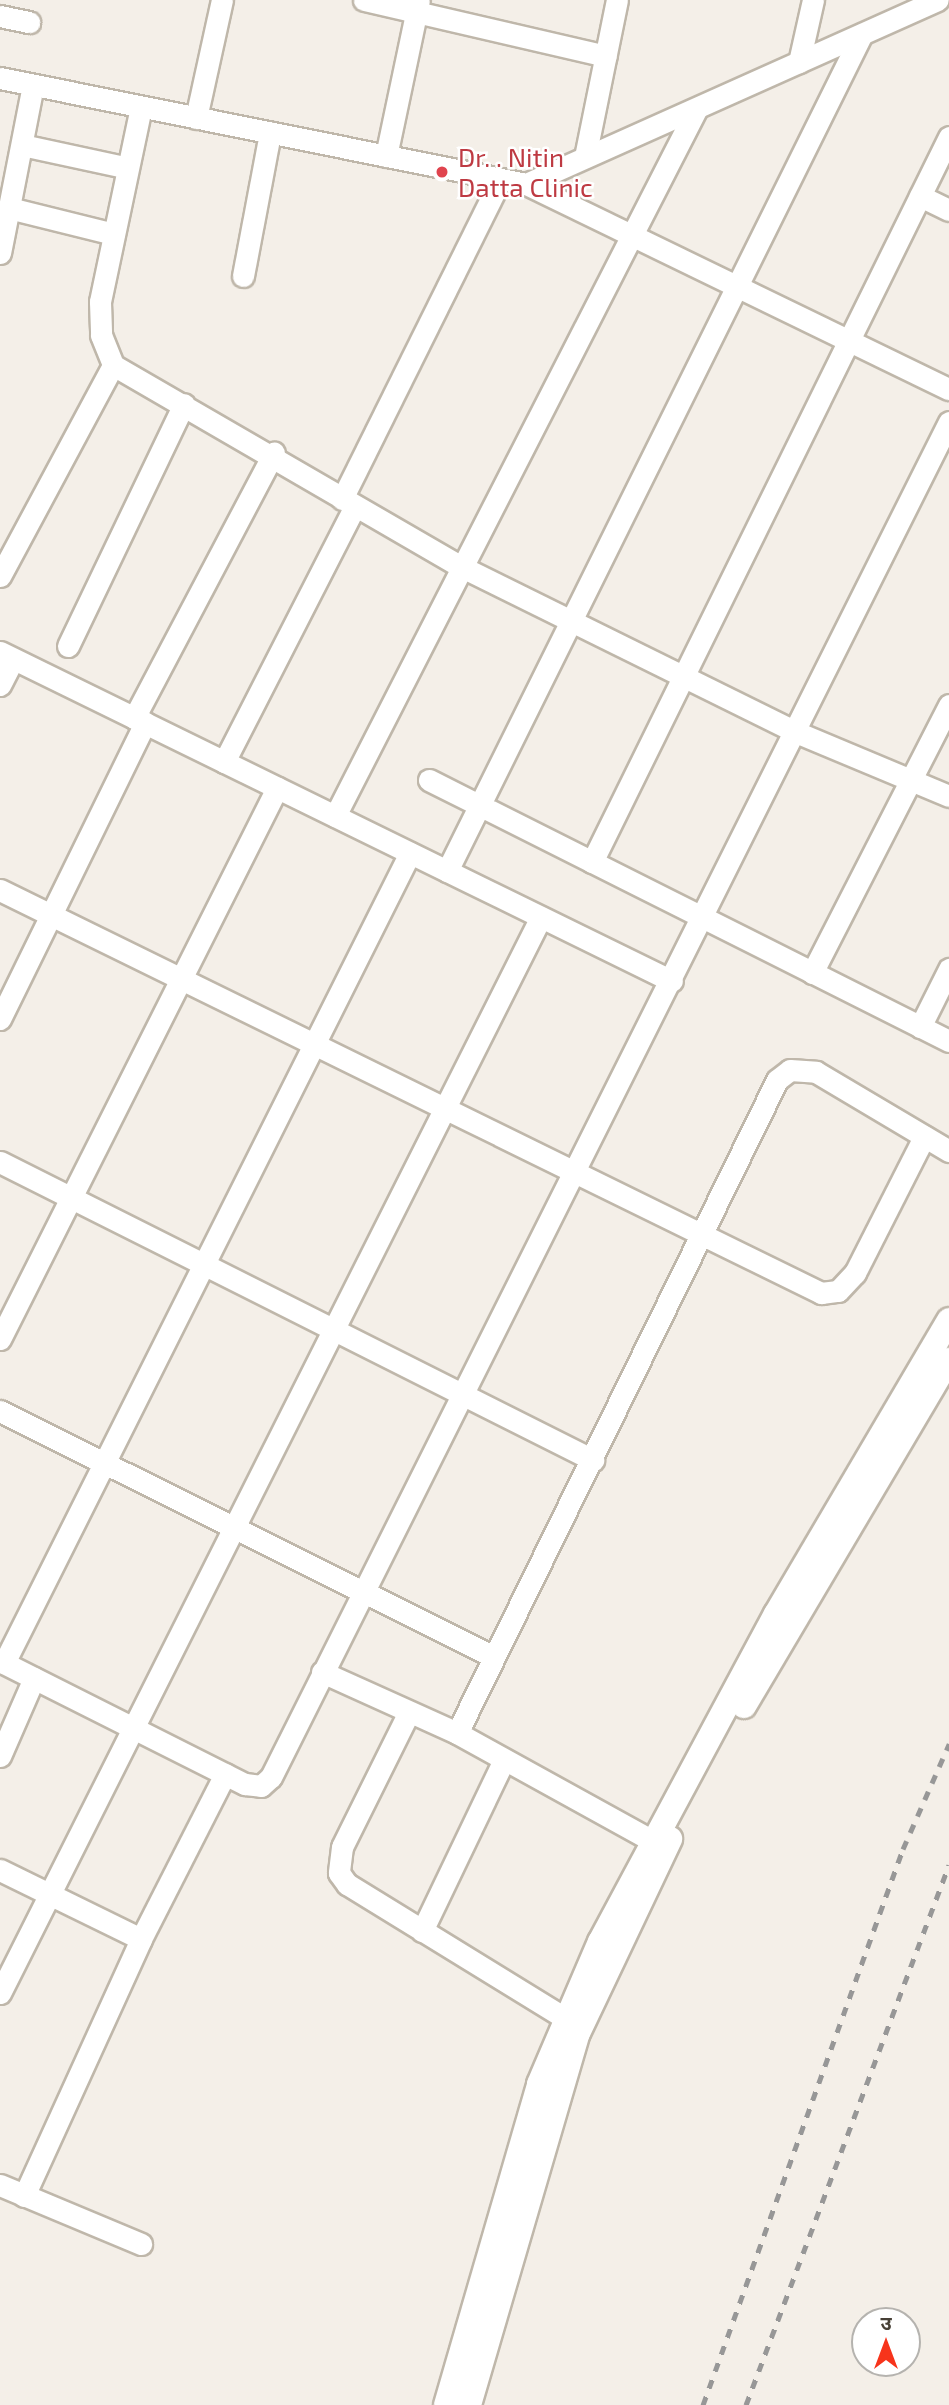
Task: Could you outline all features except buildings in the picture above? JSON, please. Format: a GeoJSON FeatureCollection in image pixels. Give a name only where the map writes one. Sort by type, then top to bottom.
{"type":"FeatureCollection","features":[{"type":"Feature","properties":{"kind":"street"},"geometry":{"type":"LineString","coordinates":[[196,118],[222,0]]}},
{"type":"Feature","properties":{"kind":"street"},"geometry":{"type":"LineString","coordinates":[[364,0],[417,8],[606,56]]}},
{"type":"Feature","properties":{"kind":"street"},"geometry":{"type":"LineString","coordinates":[[585,157],[617,0]]}},
{"type":"Feature","properties":{"kind":"street"},"geometry":{"type":"LineString","coordinates":[[799,62],[813,0]]}},
{"type":"Feature","properties":{"kind":"street"},"geometry":{"type":"LineString","coordinates":[[526,184],[938,0]]}},
{"type":"Feature","properties":{"kind":"street"},"geometry":{"type":"LineString","coordinates":[[386,156],[417,8]]}},
{"type":"Feature","properties":{"kind":"street"},"geometry":{"type":"LineString","coordinates":[[0,16],[29,22]]}},
{"type":"Feature","properties":{"kind":"street"},"geometry":{"type":"LineString","coordinates":[[447,871],[740,287],[862,34]]}},
{"type":"Feature","properties":{"kind":"street"},"geometry":{"type":"LineString","coordinates":[[0,78],[526,184],[949,389]]}},
{"type":"Feature","properties":{"kind":"street"},"geometry":{"type":"LineString","coordinates":[[0,253],[33,85]]}},
{"type":"Feature","properties":{"kind":"street"},"geometry":{"type":"LineString","coordinates":[[0,576],[113,365],[99,317],[141,107]]}},
{"type":"Feature","properties":{"kind":"street"},"geometry":{"type":"LineString","coordinates":[[335,816],[697,108]]}},
{"type":"Feature","properties":{"kind":"street"},"geometry":{"type":"LineString","coordinates":[[243,276],[270,132]]}},
{"type":"Feature","properties":{"kind":"street"},"geometry":{"type":"LineString","coordinates":[[592,862],[949,137]]}},
{"type":"Feature","properties":{"kind":"street"},"geometry":{"type":"LineString","coordinates":[[22,145],[128,168]]}},
{"type":"Feature","properties":{"kind":"street"},"geometry":{"type":"LineString","coordinates":[[224,762],[501,179]]}},
{"type":"Feature","properties":{"kind":"street"},"geometry":{"type":"LineString","coordinates":[[920,196],[949,210]]}},
{"type":"Feature","properties":{"kind":"street"},"geometry":{"type":"LineString","coordinates":[[9,208],[114,234]]}},
{"type":"Feature","properties":{"kind":"street"},"geometry":{"type":"LineString","coordinates":[[113,365],[274,453],[348,504],[462,568],[796,732],[914,778],[949,796]]}},
{"type":"Feature","properties":{"kind":"street"},"geometry":{"type":"LineString","coordinates":[[68,646],[184,404]]}},
{"type":"Feature","properties":{"kind":"street"},"geometry":{"type":"LineString","coordinates":[[410,853],[311,1042],[203,1265],[2,1662],[225,1774],[261,1786],[271,1777],[704,918],[949,422]]}},
{"type":"Feature","properties":{"kind":"street"},"geometry":{"type":"LineString","coordinates":[[0,1019],[54,916],[140,721],[274,453]]}},
{"type":"Feature","properties":{"kind":"street"},"geometry":{"type":"LineString","coordinates":[[0,685],[6,655],[672,981]]}},
{"type":"Feature","properties":{"kind":"street"},"geometry":{"type":"LineString","coordinates":[[812,973],[949,705]]}},
{"type":"Feature","properties":{"kind":"street"},"geometry":{"type":"LineString","coordinates":[[429,780],[949,1041]]}},
{"type":"Feature","properties":{"kind":"street"},"geometry":{"type":"LineString","coordinates":[[0,1339],[179,978],[277,788]]}},
{"type":"Feature","properties":{"kind":"street"},"geometry":{"type":"LineString","coordinates":[[0,890],[443,1104],[573,1175],[821,1293],[838,1291],[855,1273],[924,1137]]}},
{"type":"Feature","properties":{"kind":"street"},"geometry":{"type":"LineString","coordinates":[[0,1993],[443,1104],[541,917]]}},
{"type":"Feature","properties":{"kind":"street"},"geometry":{"type":"LineString","coordinates":[[920,1027],[949,969]]}},
{"type":"Feature","properties":{"kind":"street"},"geometry":{"type":"LineString","coordinates":[[457,1732],[593,1460],[777,1080],[790,1070],[816,1072],[949,1151]]}},
{"type":"Feature","properties":{"kind":"street"},"geometry":{"type":"LineString","coordinates":[[0,1162],[593,1460]]}},
{"type":"Feature","properties":{"kind":"street"},"geometry":{"type":"LineString","coordinates":[[446,2405],[529,2115],[565,2018],[651,1840],[949,1320]]}},
{"type":"Feature","properties":{"kind":"street"},"geometry":{"type":"LineString","coordinates":[[469,2405],[561,2083],[601,1982],[700,1784],[949,1360]]}},
{"type":"Feature","properties":{"kind":"street"},"geometry":{"type":"LineString","coordinates":[[0,1411],[494,1657]]}},
{"type":"Feature","properties":{"kind":"street"},"geometry":{"type":"LineString","coordinates":[[322,1672],[407,1716],[457,1732],[651,1840]]}},
{"type":"Feature","properties":{"kind":"street"},"geometry":{"type":"LineString","coordinates":[[0,1756],[34,1678]]}},
{"type":"Feature","properties":{"kind":"street"},"geometry":{"type":"LineString","coordinates":[[407,1716],[338,1860],[347,1884],[565,2018]]}},
{"type":"Feature","properties":{"kind":"street"},"geometry":{"type":"LineString","coordinates":[[422,1931],[504,1760]]}},
{"type":"Feature","properties":{"kind":"street"},"geometry":{"type":"LineString","coordinates":[[24,2196],[141,1939],[225,1774]]}},
{"type":"Feature","properties":{"kind":"street"},"geometry":{"type":"LineString","coordinates":[[0,1870],[141,1939]]}},
{"type":"Feature","properties":{"kind":"street"},"geometry":{"type":"LineString","coordinates":[[0,2185],[141,2244]]}},
{"type":"Feature","properties":{"kind":"railway"},"geometry":{"type":"LineString","coordinates":[[703,2405],[903,1849],[949,1744]]}},
{"type":"Feature","properties":{"kind":"railway"},"geometry":{"type":"LineString","coordinates":[[746,2405],[949,1865]]}},
{"type":"Feature","properties":{"kind":"place","name":"Dr. . Nitin Datta Clinic"},"geometry":{"type":"Point","coordinates":[442,172]}}]}
